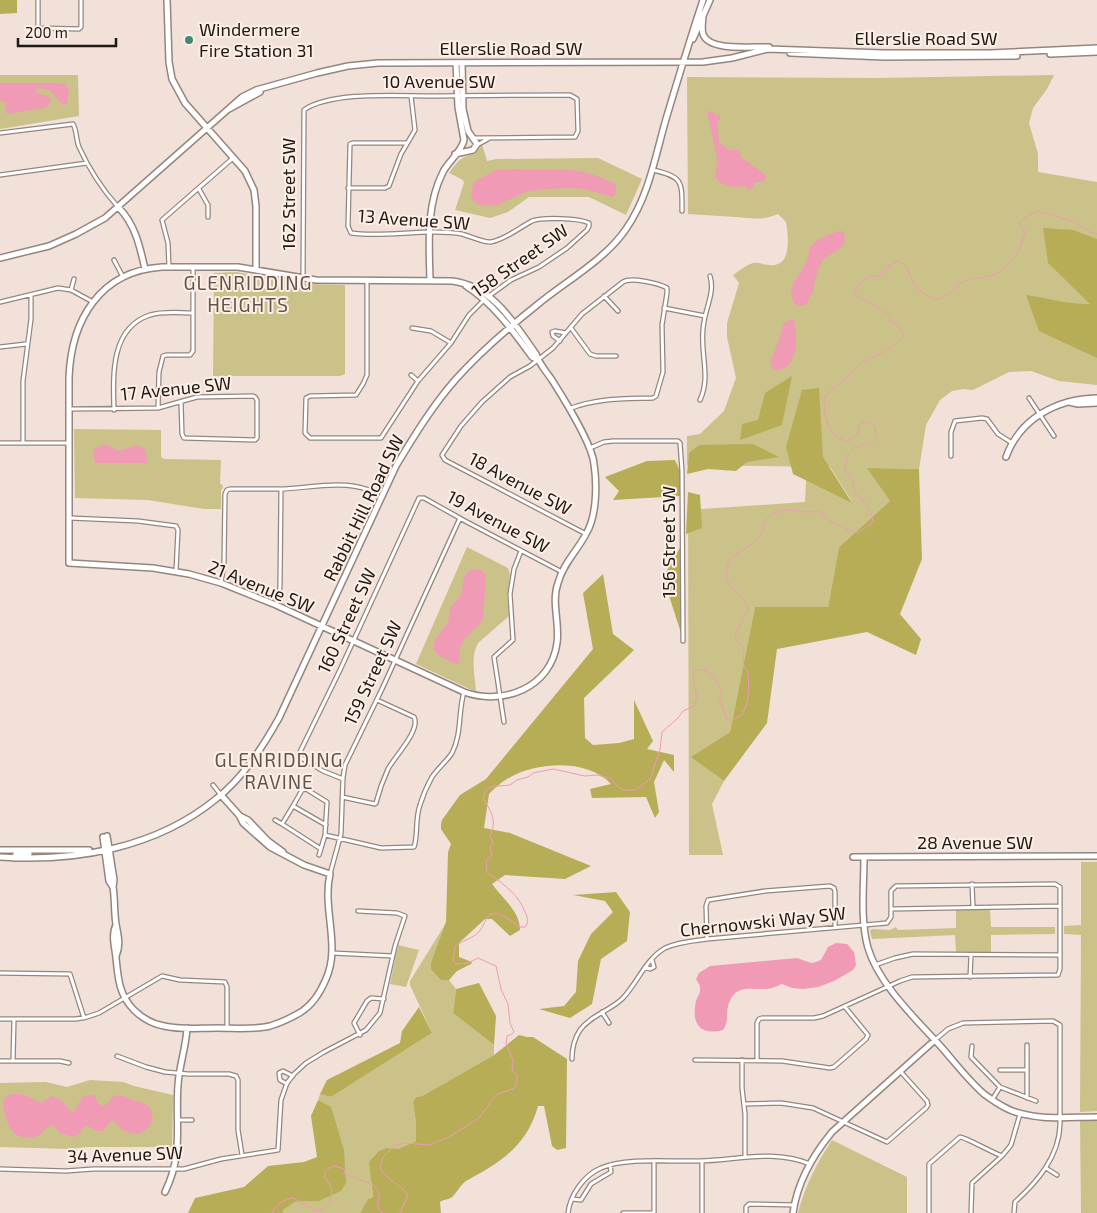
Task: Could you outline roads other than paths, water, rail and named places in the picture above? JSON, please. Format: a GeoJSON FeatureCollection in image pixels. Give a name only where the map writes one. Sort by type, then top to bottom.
{"type":"FeatureCollection","features":[{"type":"Feature","properties":{"kind":"street"},"geometry":{"type":"LineString","coordinates":[[38,0],[38,28],[69,29],[81,28],[81,0]]}},
{"type":"Feature","properties":{"kind":"street"},"geometry":{"type":"LineString","coordinates":[[167,0],[168,62],[172,79],[180,96],[245,171],[253,186],[255,195],[256,269]]}},
{"type":"Feature","properties":{"kind":"street","name":"Rabbit Hill Road SW"},"geometry":{"type":"LineString","coordinates":[[0,857],[54,857],[107,850],[142,841],[193,816],[221,795],[253,760],[274,728],[396,466],[420,428],[456,379],[486,348],[512,325],[601,256],[618,240],[638,209],[648,188],[683,62],[703,0]]}},
{"type":"Feature","properties":{"kind":"street","name":"Rabbit Hill Road SW"},"geometry":{"type":"LineString","coordinates":[[687,50],[710,0]]}},
{"type":"Feature","properties":{"kind":"street"},"geometry":{"type":"LineString","coordinates":[[703,14],[703,34],[708,41],[717,46],[780,47],[799,50]]}},
{"type":"Feature","properties":{"kind":"street","name":"Ellerslie Road SW"},"geometry":{"type":"LineString","coordinates":[[0,258],[33,251],[62,241],[90,227],[119,208],[228,110],[267,88],[317,73],[378,63],[717,61],[768,49],[883,53],[991,53],[1097,48]]}},
{"type":"Feature","properties":{"kind":"street","name":"Ellerslie Road SW"},"geometry":{"type":"LineString","coordinates":[[756,52],[850,56],[988,57],[1097,52]]}},
{"type":"Feature","properties":{"kind":"street"},"geometry":{"type":"LineString","coordinates":[[459,63],[459,95],[464,143],[465,149],[468,151]]}},
{"type":"Feature","properties":{"kind":"street"},"geometry":{"type":"LineString","coordinates":[[459,95],[464,118],[477,145]]}},
{"type":"Feature","properties":{"kind":"street","name":"10 Avenue SW"},"geometry":{"type":"LineString","coordinates":[[304,110],[324,102],[359,96],[570,95],[576,97],[578,102],[577,136],[569,138],[488,138]]}},
{"type":"Feature","properties":{"kind":"street"},"geometry":{"type":"LineString","coordinates":[[407,143],[353,142],[350,144],[348,188],[388,188],[397,162],[415,130],[411,96]]}},
{"type":"Feature","properties":{"kind":"street","name":"162 Street SW"},"geometry":{"type":"LineString","coordinates":[[302,279],[304,110]]}},
{"type":"Feature","properties":{"kind":"street"},"geometry":{"type":"LineString","coordinates":[[0,133],[73,124],[78,146],[100,186],[131,224],[146,269]]}},
{"type":"Feature","properties":{"kind":"street"},"geometry":{"type":"LineString","coordinates":[[430,280],[430,215],[434,194],[442,173],[464,143],[472,138],[488,138]]}},
{"type":"Feature","properties":{"kind":"street"},"geometry":{"type":"LineString","coordinates":[[455,154],[474,150],[477,145],[488,138]]}},
{"type":"Feature","properties":{"kind":"street"},"geometry":{"type":"LineString","coordinates":[[169,267],[168,243],[162,222],[163,219],[234,158]]}},
{"type":"Feature","properties":{"kind":"street"},"geometry":{"type":"LineString","coordinates":[[0,175],[87,163]]}},
{"type":"Feature","properties":{"kind":"street"},"geometry":{"type":"LineString","coordinates":[[653,170],[668,174],[677,179],[681,187],[682,211]]}},
{"type":"Feature","properties":{"kind":"street","name":"13 Avenue SW"},"geometry":{"type":"LineString","coordinates":[[348,188],[348,229],[351,233],[461,234],[489,242],[538,220],[583,220],[588,222],[589,226]]}},
{"type":"Feature","properties":{"kind":"street"},"geometry":{"type":"LineString","coordinates":[[199,189],[208,206],[208,217]]}},
{"type":"Feature","properties":{"kind":"street","name":"158 Street SW"},"geometry":{"type":"LineString","coordinates":[[367,280],[366,375],[357,395],[308,397],[305,401],[305,433],[307,438],[381,438],[418,381],[451,343],[466,319],[487,297],[511,280],[546,263],[573,243],[589,226]]}},
{"type":"Feature","properties":{"kind":"street"},"geometry":{"type":"LineString","coordinates":[[114,260],[123,277]]}},
{"type":"Feature","properties":{"kind":"street"},"geometry":{"type":"LineString","coordinates":[[176,572],[178,530],[176,526],[138,521],[69,518],[69,371],[74,342],[81,321],[93,302],[105,289],[123,277],[146,269],[169,267],[256,269],[302,279],[430,280],[452,281],[465,285],[487,297],[512,325],[532,357],[538,360],[551,378],[590,448],[595,468],[592,522],[562,572],[555,593],[558,638],[554,657],[533,684],[517,693],[500,697]]}},
{"type":"Feature","properties":{"kind":"street"},"geometry":{"type":"LineString","coordinates":[[158,408],[158,381],[161,360],[166,355],[192,354],[193,267]]}},
{"type":"Feature","properties":{"kind":"street"},"geometry":{"type":"LineString","coordinates":[[700,400],[706,380],[702,342],[705,316],[712,290],[710,276]]}},
{"type":"Feature","properties":{"kind":"street"},"geometry":{"type":"LineString","coordinates":[[71,290],[74,279]]}},
{"type":"Feature","properties":{"kind":"street"},"geometry":{"type":"LineString","coordinates":[[538,360],[560,341],[582,314],[627,280],[667,288],[668,293],[664,308],[662,335],[663,372],[655,398],[601,400],[587,402],[569,410]]}},
{"type":"Feature","properties":{"kind":"street"},"geometry":{"type":"LineString","coordinates":[[0,302],[58,288],[71,290],[93,302]]}},
{"type":"Feature","properties":{"kind":"street"},"geometry":{"type":"LineString","coordinates":[[23,443],[23,381],[31,295]]}},
{"type":"Feature","properties":{"kind":"street"},"geometry":{"type":"LineString","coordinates":[[604,296],[618,311]]}},
{"type":"Feature","properties":{"kind":"street"},"geometry":{"type":"LineString","coordinates":[[664,308],[705,316]]}},
{"type":"Feature","properties":{"kind":"street"},"geometry":{"type":"LineString","coordinates":[[114,410],[114,369],[120,344],[128,330],[141,319],[150,315],[193,313]]}},
{"type":"Feature","properties":{"kind":"street","name":"158 Street SW"},"geometry":{"type":"LineString","coordinates":[[466,319],[470,323]]}},
{"type":"Feature","properties":{"kind":"street"},"geometry":{"type":"LineString","coordinates":[[412,328],[431,331],[451,343]]}},
{"type":"Feature","properties":{"kind":"street"},"geometry":{"type":"LineString","coordinates":[[571,328],[590,354],[596,356],[616,356]]}},
{"type":"Feature","properties":{"kind":"street"},"geometry":{"type":"LineString","coordinates":[[560,341],[553,336],[552,332],[566,333]]}},
{"type":"Feature","properties":{"kind":"street"},"geometry":{"type":"LineString","coordinates":[[0,347],[26,344]]}},
{"type":"Feature","properties":{"kind":"street","name":"18 Avenue SW"},"geometry":{"type":"LineString","coordinates":[[538,360],[510,377],[482,402],[461,426],[443,454],[443,457],[445,460],[586,534]]}},
{"type":"Feature","properties":{"kind":"street"},"geometry":{"type":"LineString","coordinates":[[411,375],[418,381]]}},
{"type":"Feature","properties":{"kind":"street","name":"17 Avenue SW"},"geometry":{"type":"LineString","coordinates":[[69,409],[114,410],[158,408],[198,397],[255,397],[257,438],[255,440],[184,438],[182,434],[181,402]]}},
{"type":"Feature","properties":{"kind":"street"},"geometry":{"type":"LineString","coordinates":[[1029,398],[1054,436]]}},
{"type":"Feature","properties":{"kind":"street"},"geometry":{"type":"LineString","coordinates":[[1006,457],[1012,444],[1025,426],[1039,414],[1053,406],[1076,399],[1097,398]]}},
{"type":"Feature","properties":{"kind":"street"},"geometry":{"type":"LineString","coordinates":[[1068,402],[1078,404],[1097,403]]}},
{"type":"Feature","properties":{"kind":"street"},"geometry":{"type":"LineString","coordinates":[[951,456],[951,432],[953,424],[957,420],[987,419],[998,434],[1012,444]]}},
{"type":"Feature","properties":{"kind":"street","name":"156 Street SW"},"geometry":{"type":"LineString","coordinates":[[590,448],[604,442],[616,441],[678,441],[680,443],[682,471],[683,641]]}},
{"type":"Feature","properties":{"kind":"street"},"geometry":{"type":"LineString","coordinates":[[0,443],[69,443]]}},
{"type":"Feature","properties":{"kind":"street"},"geometry":{"type":"LineString","coordinates":[[221,583],[224,563],[226,490],[230,488],[281,489],[355,486],[369,490]]}},
{"type":"Feature","properties":{"kind":"street"},"geometry":{"type":"LineString","coordinates":[[276,605],[280,593],[281,576],[281,489]]}},
{"type":"Feature","properties":{"kind":"street","name":"19 Avenue SW"},"geometry":{"type":"LineString","coordinates":[[422,497],[562,572]]}},
{"type":"Feature","properties":{"kind":"street","name":"160 Street SW"},"geometry":{"type":"LineString","coordinates":[[343,779],[323,771],[298,756],[354,641],[418,500],[422,497]]}},
{"type":"Feature","properties":{"kind":"street","name":"21 Avenue SW"},"geometry":{"type":"LineString","coordinates":[[69,518],[69,563],[125,565],[176,572],[221,583],[323,626],[464,692],[480,697],[500,697]]}},
{"type":"Feature","properties":{"kind":"street","name":"159 Street SW"},"geometry":{"type":"LineString","coordinates":[[330,874],[342,826],[345,765],[377,700],[460,518]]}},
{"type":"Feature","properties":{"kind":"street"},"geometry":{"type":"LineString","coordinates":[[504,722],[494,656],[513,640],[510,594],[514,569],[521,551]]}},
{"type":"Feature","properties":{"kind":"street"},"geometry":{"type":"LineString","coordinates":[[325,835],[381,848],[410,848],[415,846],[416,823],[420,804],[432,777],[452,753],[458,733],[464,692]]}},
{"type":"Feature","properties":{"kind":"street"},"geometry":{"type":"LineString","coordinates":[[342,797],[375,804],[389,767],[411,736],[415,718],[377,700]]}},
{"type":"Feature","properties":{"kind":"street"},"geometry":{"type":"LineString","coordinates":[[105,837],[109,881],[113,887],[116,924],[114,930],[114,949],[117,977],[124,997],[134,1010],[152,1022],[170,1027],[186,1028],[258,1028],[270,1026],[302,1011],[324,985],[330,967],[332,953],[327,898],[330,874],[304,865],[277,852],[261,840],[243,823],[239,815],[212,785]]}},
{"type":"Feature","properties":{"kind":"street"},"geometry":{"type":"LineString","coordinates":[[282,824],[302,790],[306,789],[327,802],[325,835],[319,855]]}},
{"type":"Feature","properties":{"kind":"street"},"geometry":{"type":"LineString","coordinates":[[293,806],[326,825]]}},
{"type":"Feature","properties":{"kind":"street"},"geometry":{"type":"LineString","coordinates":[[275,820],[321,849]]}},
{"type":"Feature","properties":{"kind":"street","name":"Rabbit Hill Road SW"},"geometry":{"type":"LineString","coordinates":[[0,850],[107,850]]}},
{"type":"Feature","properties":{"kind":"street"},"geometry":{"type":"LineString","coordinates":[[14,858],[16,854],[51,853],[60,850]]}},
{"type":"Feature","properties":{"kind":"street","name":"28 Avenue SW"},"geometry":{"type":"LineString","coordinates":[[853,857],[1097,856]]}},
{"type":"Feature","properties":{"kind":"street"},"geometry":{"type":"LineString","coordinates":[[864,857],[865,925],[869,950],[875,965],[889,986],[975,1086],[992,1100],[1020,1113],[1060,1118],[1097,1117]]}},
{"type":"Feature","properties":{"kind":"street"},"geometry":{"type":"LineString","coordinates":[[972,884],[973,907]]}},
{"type":"Feature","properties":{"kind":"street"},"geometry":{"type":"LineString","coordinates":[[757,1060],[759,1019],[762,1018],[818,1017],[845,1007],[889,986],[915,977],[1058,975],[1060,969],[1060,906],[1060,889],[1058,885],[972,884],[896,886],[891,892],[891,909],[1060,906]]}},
{"type":"Feature","properties":{"kind":"street"},"geometry":{"type":"LineString","coordinates":[[707,939],[706,906],[708,900],[765,891],[830,886],[834,888],[835,927]]}},
{"type":"Feature","properties":{"kind":"street","name":"Chernowski Way SW"},"geometry":{"type":"LineString","coordinates":[[572,1059],[572,1049],[576,1036],[581,1029],[592,1018],[624,997],[652,959],[667,948],[681,943],[707,939],[887,923],[890,920],[891,909]]}},
{"type":"Feature","properties":{"kind":"street"},"geometry":{"type":"LineString","coordinates":[[293,1076],[283,1071],[279,1073],[280,1080],[287,1084],[301,1067],[324,1052],[360,1034],[374,1022],[380,1013],[393,956],[405,916],[397,913],[358,911]]}},
{"type":"Feature","properties":{"kind":"street"},"geometry":{"type":"LineString","coordinates":[[332,953],[393,956]]}},
{"type":"Feature","properties":{"kind":"street"},"geometry":{"type":"LineString","coordinates":[[875,965],[913,954],[1060,955]]}},
{"type":"Feature","properties":{"kind":"street"},"geometry":{"type":"LineString","coordinates":[[970,955],[970,977]]}},
{"type":"Feature","properties":{"kind":"street"},"geometry":{"type":"LineString","coordinates":[[645,967],[650,969],[654,967],[652,959]]}},
{"type":"Feature","properties":{"kind":"street"},"geometry":{"type":"LineString","coordinates":[[0,973],[70,974],[84,1018]]}},
{"type":"Feature","properties":{"kind":"street"},"geometry":{"type":"LineString","coordinates":[[0,1019],[84,1018],[99,1013],[160,976],[180,980],[225,982],[227,988],[227,1028]]}},
{"type":"Feature","properties":{"kind":"street"},"geometry":{"type":"LineString","coordinates":[[360,1034],[354,1024],[366,1001],[371,998],[384,999]]}},
{"type":"Feature","properties":{"kind":"street"},"geometry":{"type":"LineString","coordinates":[[695,1060],[757,1060],[799,1063],[827,1068],[834,1066],[866,1039],[868,1035],[845,1007]]}},
{"type":"Feature","properties":{"kind":"street"},"geometry":{"type":"LineString","coordinates":[[602,1012],[609,1023]]}},
{"type":"Feature","properties":{"kind":"street"},"geometry":{"type":"LineString","coordinates":[[13,1061],[14,1019]]}},
{"type":"Feature","properties":{"kind":"street"},"geometry":{"type":"LineString","coordinates":[[793,1213],[800,1186],[810,1164],[827,1138],[842,1121],[948,1029],[963,1023],[1053,1021],[1059,1023],[1060,1028],[1060,1118],[1058,1141],[1046,1168],[1015,1202],[1014,1213]]}},
{"type":"Feature","properties":{"kind":"street"},"geometry":{"type":"LineString","coordinates":[[164,1192],[174,1169],[178,1141],[179,1074],[186,1041],[186,1028]]}},
{"type":"Feature","properties":{"kind":"street"},"geometry":{"type":"LineString","coordinates":[[1027,1045],[1027,1098]]}},
{"type":"Feature","properties":{"kind":"street"},"geometry":{"type":"LineString","coordinates":[[972,1046],[971,1057],[1000,1087],[1036,1101]]}},
{"type":"Feature","properties":{"kind":"street"},"geometry":{"type":"LineString","coordinates":[[117,1056],[146,1067],[179,1074],[232,1074],[236,1076],[238,1082],[238,1130],[242,1156]]}},
{"type":"Feature","properties":{"kind":"street"},"geometry":{"type":"LineString","coordinates":[[742,1060],[745,1157]]}},
{"type":"Feature","properties":{"kind":"street"},"geometry":{"type":"LineString","coordinates":[[0,1061],[60,1061],[69,1063]]}},
{"type":"Feature","properties":{"kind":"street"},"geometry":{"type":"LineString","coordinates":[[744,1104],[782,1103],[806,1107],[842,1121],[885,1142],[896,1135],[928,1105],[927,1101],[900,1070]]}},
{"type":"Feature","properties":{"kind":"street"},"geometry":{"type":"LineString","coordinates":[[1000,1070],[1027,1070]]}},
{"type":"Feature","properties":{"kind":"street","name":"34 Avenue SW"},"geometry":{"type":"LineString","coordinates":[[0,1169],[66,1171],[189,1168],[279,1150],[279,1110],[287,1084]]}},
{"type":"Feature","properties":{"kind":"street"},"geometry":{"type":"LineString","coordinates":[[992,1100],[1000,1087]]}},
{"type":"Feature","properties":{"kind":"street"},"geometry":{"type":"LineString","coordinates":[[972,1213],[972,1183],[1002,1156],[1011,1145],[1020,1113]]}},
{"type":"Feature","properties":{"kind":"street"},"geometry":{"type":"LineString","coordinates":[[178,1120],[192,1120]]}},
{"type":"Feature","properties":{"kind":"street"},"geometry":{"type":"LineString","coordinates":[[929,1213],[929,1164],[960,1136],[1002,1156]]}},
{"type":"Feature","properties":{"kind":"street"},"geometry":{"type":"LineString","coordinates":[[568,1213],[572,1199],[585,1180],[599,1169],[617,1162],[676,1162],[745,1157],[783,1157],[810,1164]]}},
{"type":"Feature","properties":{"kind":"street"},"geometry":{"type":"LineString","coordinates":[[702,1161],[702,1213]]}},
{"type":"Feature","properties":{"kind":"street"},"geometry":{"type":"LineString","coordinates":[[623,1213],[654,1213],[654,1162]]}},
{"type":"Feature","properties":{"kind":"street"},"geometry":{"type":"LineString","coordinates":[[572,1199],[581,1200],[592,1184],[611,1172],[610,1165]]}},
{"type":"Feature","properties":{"kind":"street"},"geometry":{"type":"LineString","coordinates":[[1046,1168],[1057,1175]]}},
{"type":"Feature","properties":{"kind":"street"},"geometry":{"type":"LineString","coordinates":[[746,1213],[746,1207],[749,1204],[794,1205]]}},
{"type":"Feature","properties":{"kind":"waterway"},"geometry":{"type":"LineString","coordinates":[[400,1213],[407,1194],[382,1172],[380,1168],[383,1157],[395,1145],[407,1143],[429,1145],[449,1137],[479,1118],[496,1095],[514,1088],[517,1083],[517,1075],[512,1071],[513,1060],[506,1044],[507,1036],[514,1032],[510,1023],[508,1004],[501,989],[496,966],[478,958],[468,963],[456,964],[453,961],[455,947],[479,932],[490,914],[502,915],[519,927],[525,927],[528,922],[527,916],[516,897],[501,882],[487,872],[486,861],[492,855],[490,847],[493,843],[490,836],[493,821],[491,812],[483,799],[486,790],[493,787],[510,785],[533,773],[553,769],[585,776],[597,775],[611,779],[624,790],[636,790],[650,779],[660,750],[662,732],[683,711],[694,706],[697,698],[693,675],[695,670],[705,671],[716,680],[722,694],[719,698],[727,720],[735,719],[741,715],[747,703],[748,673],[743,664],[743,647],[736,641],[735,636],[748,609],[743,599],[731,587],[727,578],[727,570],[732,558],[758,538],[765,522],[770,516],[781,511],[820,511],[831,522],[857,533],[871,524],[873,519],[869,508],[855,492],[853,483],[845,469],[848,454],[854,448],[872,442],[876,437],[875,426],[871,423],[861,423],[855,436],[847,441],[840,438],[830,430],[824,404],[824,397],[846,379],[861,363],[891,348],[904,337],[900,327],[891,322],[889,314],[855,295],[854,292],[863,281],[869,276],[879,276],[896,261],[905,265],[915,285],[935,300],[939,299],[963,282],[990,276],[1003,269],[1013,259],[1021,246],[1025,232],[1019,223],[1038,211],[1072,221],[1097,234]]}},
{"type":"Feature","properties":{"kind":"waterway"},"geometry":{"type":"LineString","coordinates":[[272,1213],[275,1207],[293,1198],[316,1211],[324,1209],[332,1196],[331,1187],[325,1177],[325,1172],[335,1166],[344,1169],[345,1174],[376,1188],[379,1195],[378,1208],[383,1213]]}},
{"type":"Feature","properties":{"kind":"place","name":"Windermere Fire Station 31"},"geometry":{"type":"Point","coordinates":[189,40]}},
{"type":"Feature","properties":{"kind":"district","name":"GLENRIDDING HEIGHTS"},"geometry":{"type":"Point","coordinates":[248,294]}},
{"type":"Feature","properties":{"kind":"district","name":"GLENRIDDING RAVINE"},"geometry":{"type":"Point","coordinates":[279,771]}}]}
